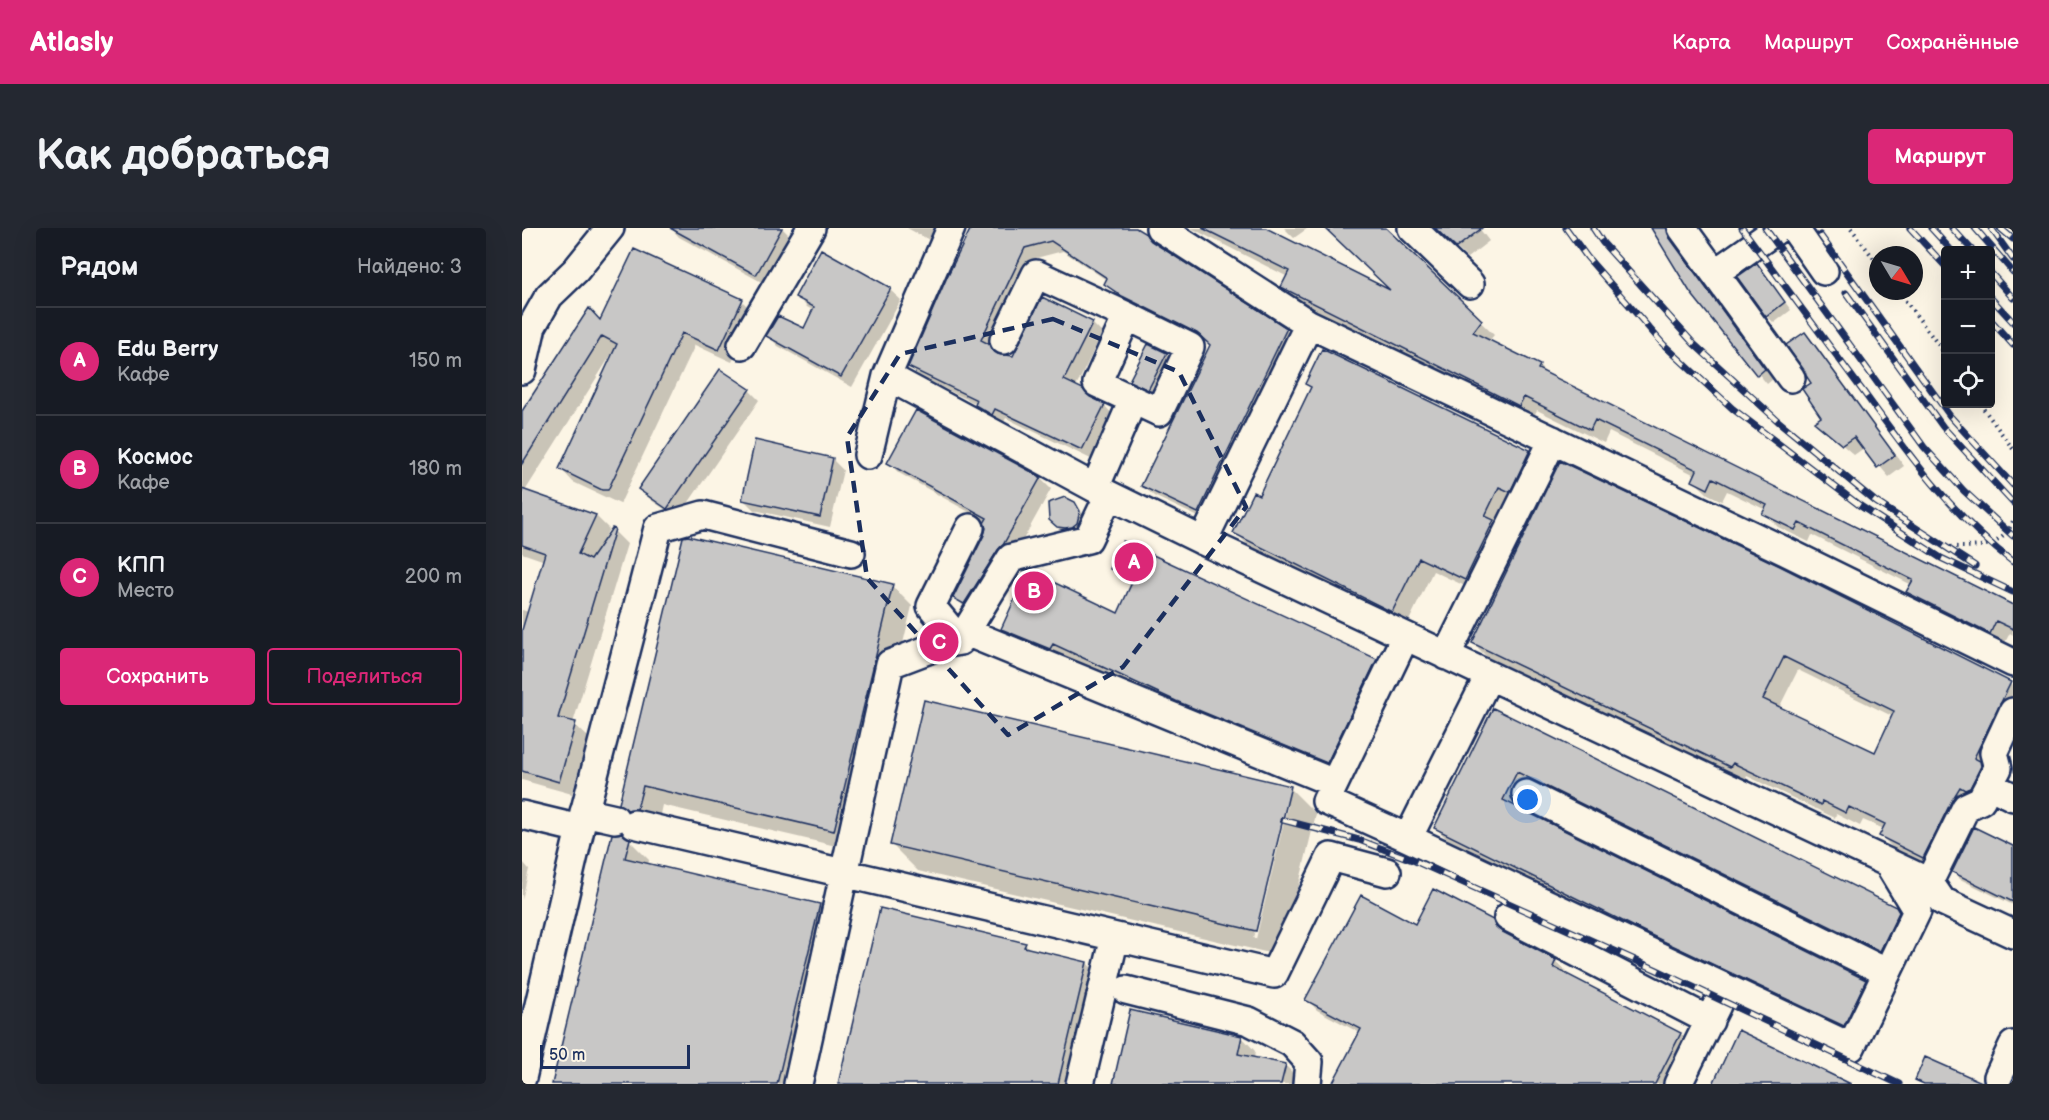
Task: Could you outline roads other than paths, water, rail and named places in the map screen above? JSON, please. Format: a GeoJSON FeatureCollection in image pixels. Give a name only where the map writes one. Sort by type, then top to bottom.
{"type":"FeatureCollection","features":[{"type":"Feature","properties":{"kind":"lane"},"geometry":{"type":"LineString","coordinates":[[522,370],[532,326],[549,296],[576,270],[610,228]]}},
{"type":"Feature","properties":{"kind":"lane"},"geometry":{"type":"LineString","coordinates":[[742,345],[811,228]]}},
{"type":"Feature","properties":{"kind":"lane"},"geometry":{"type":"LineString","coordinates":[[868,455],[887,376],[951,228]]}},
{"type":"Feature","properties":{"kind":"lane"},"geometry":{"type":"LineString","coordinates":[[1160,228],[1309,324],[1787,552],[2013,663]]}},
{"type":"Feature","properties":{"kind":"lane"},"geometry":{"type":"LineString","coordinates":[[1412,228],[1470,284]]}},
{"type":"Feature","properties":{"kind":"lane"},"geometry":{"type":"LineString","coordinates":[[1682,228],[1791,378]]}},
{"type":"Feature","properties":{"kind":"lane"},"geometry":{"type":"LineString","coordinates":[[1715,273],[1779,228]]}},
{"type":"Feature","properties":{"kind":"lane"},"geometry":{"type":"LineString","coordinates":[[1794,228],[1824,271]]}},
{"type":"Feature","properties":{"kind":"lane"},"geometry":{"type":"LineString","coordinates":[[1004,340],[1036,274],[1128,316],[1190,347],[1159,412],[1097,383],[1128,316]]}},
{"type":"Feature","properties":{"kind":"lane"},"geometry":{"type":"LineString","coordinates":[[1203,541],[1309,324]]}},
{"type":"Feature","properties":{"kind":"lane"},"geometry":{"type":"LineString","coordinates":[[887,376],[1102,491],[1203,541],[1929,882],[1942,901],[2013,934]]}},
{"type":"Feature","properties":{"kind":"lane"},"geometry":{"type":"LineString","coordinates":[[798,1084],[890,664],[963,637],[1011,558],[1088,539],[1133,400]]}},
{"type":"Feature","properties":{"kind":"lane"},"geometry":{"type":"LineString","coordinates":[[1446,656],[1553,440]]}},
{"type":"Feature","properties":{"kind":"lane"},"geometry":{"type":"LineString","coordinates":[[522,1078],[582,821],[658,528],[703,515],[851,553]]}},
{"type":"Feature","properties":{"kind":"lane"},"geometry":{"type":"LineString","coordinates":[[970,528],[931,606],[963,637],[1334,783]]}},
{"type":"Feature","properties":{"kind":"lane"},"geometry":{"type":"LineString","coordinates":[[1405,637],[1326,801],[1851,1047],[1917,911],[1888,863]]}},
{"type":"Feature","properties":{"kind":"lane"},"geometry":{"type":"LineString","coordinates":[[1408,838],[1488,676]]}},
{"type":"Feature","properties":{"kind":"lane"},"geometry":{"type":"LineString","coordinates":[[1929,882],[1966,807],[1981,800],[1998,768],[1994,753],[2013,712]]}},
{"type":"Feature","properties":{"kind":"lane"},"geometry":{"type":"LineString","coordinates":[[1989,785],[2013,797]]}},
{"type":"Feature","properties":{"kind":"lane"},"geometry":{"type":"LineString","coordinates":[[1526,794],[1886,972]]}},
{"type":"Feature","properties":{"kind":"lane"},"geometry":{"type":"LineString","coordinates":[[522,815],[582,821],[624,821],[1274,974],[1331,857],[1387,872]]}},
{"type":"Feature","properties":{"kind":"lane"},"geometry":{"type":"LineString","coordinates":[[1508,917],[1710,1021]]}},
{"type":"Feature","properties":{"kind":"lane"},"geometry":{"type":"LineString","coordinates":[[1080,1084],[1115,937]]}},
{"type":"Feature","properties":{"kind":"lane"},"geometry":{"type":"LineString","coordinates":[[1678,1084],[1726,988]]}},
{"type":"Feature","properties":{"kind":"lane"},"geometry":{"type":"LineString","coordinates":[[1126,990],[1249,1021],[1292,1043],[1309,1062],[1307,1084]]}},
{"type":"Feature","properties":{"kind":"lane"},"geometry":{"type":"LineString","coordinates":[[1998,1077],[2013,1045]]}},
{"type":"Feature","properties":{"kind":"railway"},"geometry":{"type":"LineString","coordinates":[[1566,228],[1587,257],[1663,344],[1733,409],[1859,505],[1941,558],[2013,592]]}},
{"type":"Feature","properties":{"kind":"railway"},"geometry":{"type":"LineString","coordinates":[[1593,228],[1603,243],[1694,344],[1778,421],[1876,502],[1975,566]]}},
{"type":"Feature","properties":{"kind":"railway"},"geometry":{"type":"LineString","coordinates":[[1742,228],[1933,484],[1971,525],[2013,562]]}},
{"type":"Feature","properties":{"kind":"railway"},"geometry":{"type":"LineString","coordinates":[[1765,228],[1924,447],[1964,491],[2013,536]]}},
{"type":"Feature","properties":{"kind":"railway"},"geometry":{"type":"LineString","coordinates":[[1910,228],[1941,262]]}},
{"type":"Feature","properties":{"kind":"railway"},"geometry":{"type":"LineString","coordinates":[[1931,228],[1947,246]]}},
{"type":"Feature","properties":{"kind":"railway"},"geometry":{"type":"LineString","coordinates":[[1952,228],[1968,246]]}},
{"type":"Feature","properties":{"kind":"railway"},"geometry":{"type":"LineString","coordinates":[[1975,228],[2013,272]]}},
{"type":"Feature","properties":{"kind":"railway"},"geometry":{"type":"LineString","coordinates":[[1991,228],[2013,259]]}},
{"type":"Feature","properties":{"kind":"railway"},"geometry":{"type":"LineString","coordinates":[[2000,228],[2013,239]]}},
{"type":"Feature","properties":{"kind":"railway"},"geometry":{"type":"LineString","coordinates":[[1820,235],[1950,416],[2013,485]]}},
{"type":"Feature","properties":{"kind":"railway"},"geometry":{"type":"LineString","coordinates":[[1995,278],[2013,298]]}},
{"type":"Feature","properties":{"kind":"railway"},"geometry":{"type":"LineString","coordinates":[[1846,293],[1943,427],[2013,503]]}},
{"type":"Feature","properties":{"kind":"railway"},"geometry":{"type":"LineString","coordinates":[[1993,300],[2013,322]]}},
{"type":"Feature","properties":{"kind":"railway"},"geometry":{"type":"LineString","coordinates":[[1995,325],[2013,345]]}},
{"type":"Feature","properties":{"kind":"railway"},"geometry":{"type":"LineString","coordinates":[[1283,820],[1359,840],[1415,861],[1657,970],[1899,1084]]}},
{"type":"Feature","properties":{"kind":"place","name":"Edu Berry"},"geometry":{"type":"Point","coordinates":[1134,562]}},
{"type":"Feature","properties":{"kind":"place","name":"Космос"},"geometry":{"type":"Point","coordinates":[1034,591]}},
{"type":"Feature","properties":{"kind":"place","name":"КПП"},"geometry":{"type":"Point","coordinates":[939,642]}}]}
